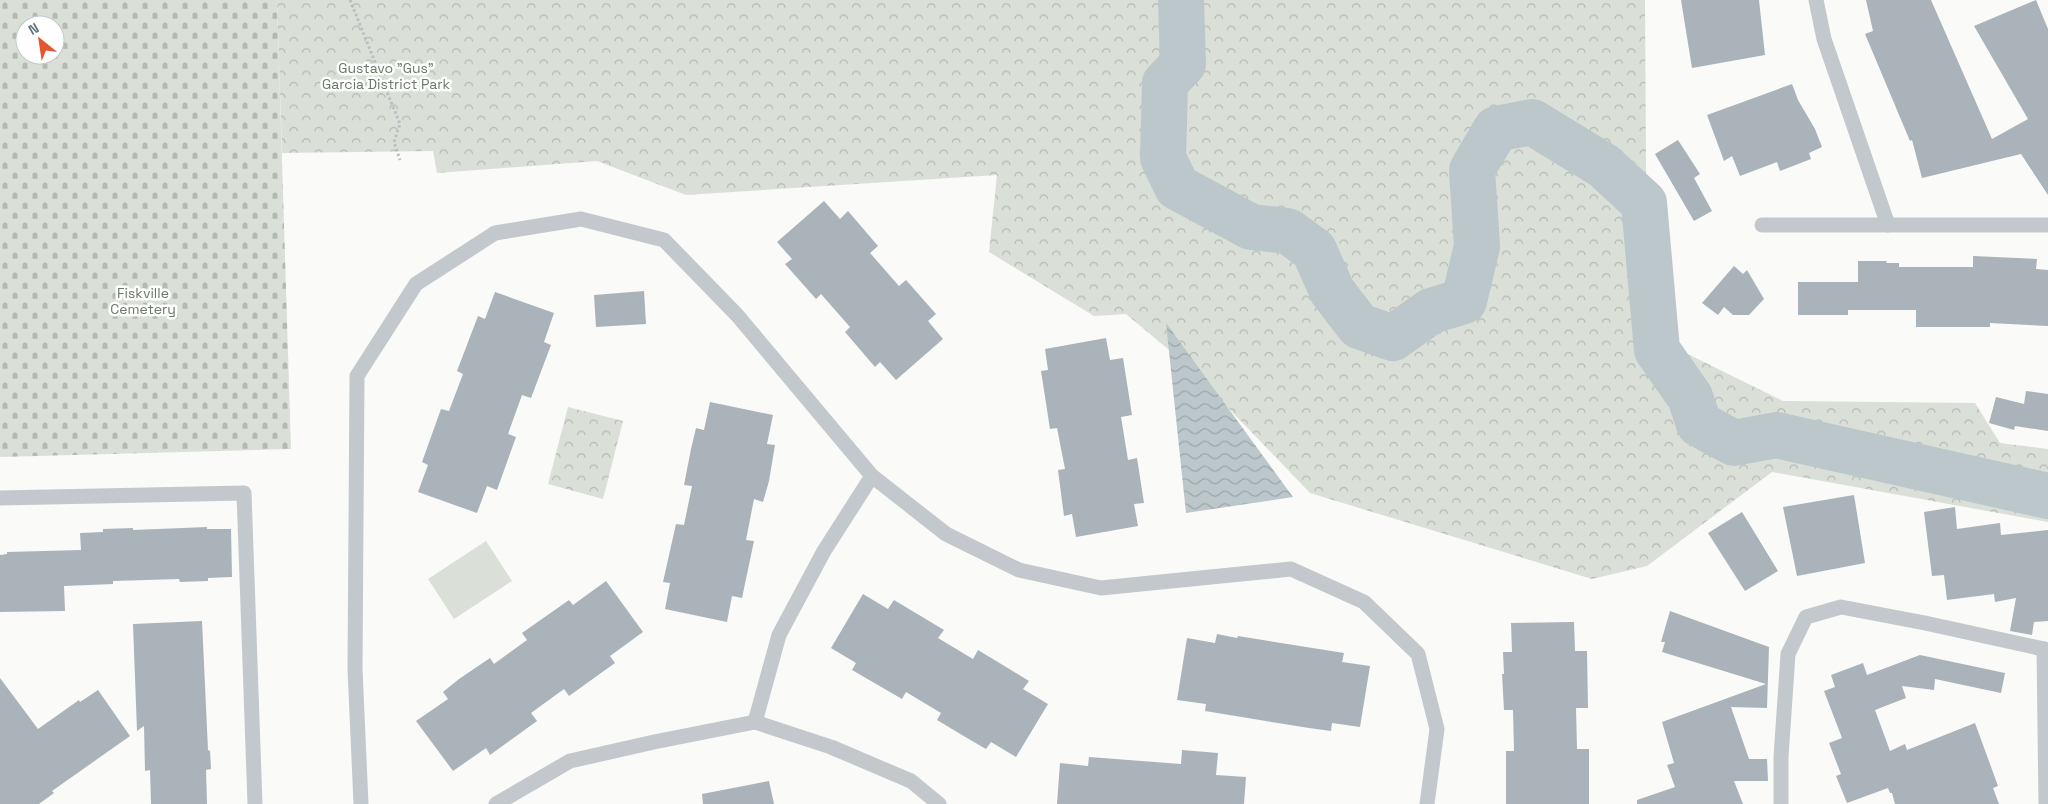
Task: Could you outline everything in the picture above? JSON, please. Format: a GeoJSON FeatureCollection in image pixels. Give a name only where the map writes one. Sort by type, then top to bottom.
{"type":"FeatureCollection","features":[{"type":"Feature","properties":{"kind":"lane"},"geometry":{"type":"LineString","coordinates":[[1816,0],[1824,40],[1888,225]]}},
{"type":"Feature","properties":{"kind":"lane"},"geometry":{"type":"LineString","coordinates":[[361,804],[355,669],[357,376],[416,284],[495,233],[581,218],[664,240],[737,316],[872,476],[946,534],[1019,570],[1101,588],[1291,569],[1364,602],[1418,654],[1437,729],[1427,804]]}},
{"type":"Feature","properties":{"kind":"lane"},"geometry":{"type":"LineString","coordinates":[[1762,225],[2048,225]]}},
{"type":"Feature","properties":{"kind":"lane"},"geometry":{"type":"LineString","coordinates":[[755,722],[779,635],[824,551],[872,476]]}},
{"type":"Feature","properties":{"kind":"lane"},"geometry":{"type":"LineString","coordinates":[[0,498],[244,493],[255,804]]}},
{"type":"Feature","properties":{"kind":"lane"},"geometry":{"type":"LineString","coordinates":[[1781,804],[1780,756],[1788,654],[1806,617],[1841,607],[1925,622],[2046,650],[2046,804]]}},
{"type":"Feature","properties":{"kind":"lane"},"geometry":{"type":"LineString","coordinates":[[496,804],[570,761],[755,722],[831,747],[911,781],[939,804]]}},
{"type":"Feature","properties":{"kind":"path"},"geometry":{"type":"LineString","coordinates":[[350,0],[400,124],[394,142],[400,160]]}},
{"type":"Feature","properties":{"kind":"green space","name":"Fiskville Cemetery"},"geometry":{"type":"Polygon","coordinates":[[[0,0],[277,0],[291,449],[0,457],[0,0]]]}},
{"type":"Feature","properties":{"kind":"green space","name":"Gustavo \"Gus\" Garcia District Park"},"geometry":{"type":"Polygon","coordinates":[[[277,0],[1645,0],[1647,334],[1783,401],[1975,403],[2000,443],[2048,449],[2048,522],[1772,472],[1647,566],[1592,579],[1310,493],[1187,365],[1126,314],[1094,316],[989,252],[997,175],[686,195],[597,161],[437,173],[433,151],[282,153],[277,0]]]}},
{"type":"Feature","properties":{"kind":"green space"},"geometry":{"type":"Polygon","coordinates":[[[568,407],[623,421],[603,499],[548,484],[568,407]]]}},
{"type":"Feature","properties":{"kind":"green space"},"geometry":{"type":"Polygon","coordinates":[[[486,541],[512,581],[454,619],[428,579],[486,541]]]}},
{"type":"Feature","properties":{"kind":"water"},"geometry":{"type":"Polygon","coordinates":[[[1166,323],[1293,497],[1186,513],[1166,323]]]}},
{"type":"Feature","properties":{"kind":"building"},"geometry":{"type":"Polygon","coordinates":[[[1681,0],[1759,0],[1765,55],[1692,68],[1681,0]]]}},
{"type":"Feature","properties":{"kind":"building"},"geometry":{"type":"Polygon","coordinates":[[[1866,0],[1931,0],[1992,139],[2028,119],[1974,26],[2036,0],[2048,29],[2048,195],[2021,154],[1922,178],[1912,140],[1910,141],[1865,34],[1873,31],[1866,0]]]}},
{"type":"Feature","properties":{"kind":"building"},"geometry":{"type":"Polygon","coordinates":[[[1792,84],[1822,147],[1809,153],[1811,159],[1780,171],[1777,162],[1740,176],[1732,156],[1724,161],[1707,115],[1792,84]]]}},
{"type":"Feature","properties":{"kind":"building"},"geometry":{"type":"Polygon","coordinates":[[[1678,140],[1700,174],[1694,178],[1712,211],[1694,221],[1655,154],[1678,140]]]}},
{"type":"Feature","properties":{"kind":"building"},"geometry":{"type":"Polygon","coordinates":[[[824,201],[840,219],[848,211],[878,246],[870,253],[899,286],[906,280],[936,314],[928,321],[943,339],[896,380],[880,362],[875,367],[845,332],[850,327],[821,294],[816,299],[785,264],[792,259],[777,242],[824,201]]]}},
{"type":"Feature","properties":{"kind":"building"},"geometry":{"type":"Polygon","coordinates":[[[1973,256],[2037,259],[2036,269],[2048,270],[2048,326],[1990,323],[1990,327],[1916,327],[1916,310],[1848,310],[1848,315],[1798,315],[1798,282],[1858,282],[1858,261],[1887,261],[1886,263],[1899,263],[1899,267],[1973,267],[1973,256]]]}},
{"type":"Feature","properties":{"kind":"building"},"geometry":{"type":"Polygon","coordinates":[[[1734,266],[1743,274],[1747,270],[1764,299],[1749,315],[1733,315],[1724,307],[1718,315],[1702,303],[1734,266]]]}},
{"type":"Feature","properties":{"kind":"building"},"geometry":{"type":"Polygon","coordinates":[[[644,291],[646,324],[596,327],[594,295],[644,291]]]}},
{"type":"Feature","properties":{"kind":"building"},"geometry":{"type":"Polygon","coordinates":[[[495,292],[554,313],[544,342],[551,345],[531,398],[522,395],[508,434],[516,437],[497,490],[487,486],[477,513],[418,492],[428,465],[422,462],[441,409],[449,411],[463,374],[457,371],[478,316],[485,319],[495,292]]]}},
{"type":"Feature","properties":{"kind":"building"},"geometry":{"type":"Polygon","coordinates":[[[1106,338],[1110,360],[1123,358],[1132,415],[1121,417],[1128,460],[1137,458],[1144,503],[1134,504],[1138,526],[1076,537],[1072,514],[1064,516],[1058,470],[1065,469],[1057,428],[1050,429],[1041,371],[1048,370],[1045,349],[1106,338]]]}},
{"type":"Feature","properties":{"kind":"building"},"geometry":{"type":"Polygon","coordinates":[[[2026,391],[2048,394],[2048,431],[2015,426],[2014,430],[1989,423],[1996,397],[2024,404],[2026,391]]]}},
{"type":"Feature","properties":{"kind":"building"},"geometry":{"type":"Polygon","coordinates":[[[710,402],[773,415],[767,444],[775,445],[769,481],[763,502],[754,499],[746,540],[754,541],[742,598],[732,596],[727,622],[665,609],[670,583],[663,582],[676,524],[684,525],[692,486],[684,485],[691,449],[696,428],[704,430],[710,402]]]}},
{"type":"Feature","properties":{"kind":"building"},"geometry":{"type":"Polygon","coordinates":[[[1854,495],[1865,563],[1797,576],[1783,507],[1854,495]]]}},
{"type":"Feature","properties":{"kind":"building"},"geometry":{"type":"Polygon","coordinates":[[[1955,507],[1957,529],[2000,523],[2001,535],[2048,530],[2048,621],[2034,622],[2032,635],[2010,631],[2016,598],[1995,602],[1994,594],[1947,600],[1944,575],[1932,576],[1924,512],[1955,507]]]}},
{"type":"Feature","properties":{"kind":"building"},"geometry":{"type":"Polygon","coordinates":[[[1742,512],[1778,571],[1745,591],[1708,533],[1742,512]]]}},
{"type":"Feature","properties":{"kind":"building"},"geometry":{"type":"Polygon","coordinates":[[[207,527],[207,529],[231,529],[232,577],[208,578],[208,581],[180,582],[179,579],[113,581],[113,584],[64,586],[65,611],[0,612],[0,555],[7,554],[7,552],[81,550],[80,533],[103,532],[103,529],[133,528],[133,530],[207,527]]]}},
{"type":"Feature","properties":{"kind":"building"},"geometry":{"type":"Polygon","coordinates":[[[606,581],[643,632],[610,656],[615,663],[569,696],[564,689],[531,713],[537,721],[490,755],[486,748],[453,771],[416,721],[448,699],[443,692],[459,679],[490,658],[494,664],[527,640],[522,633],[569,600],[573,605],[606,581]]]}},
{"type":"Feature","properties":{"kind":"building"},"geometry":{"type":"Polygon","coordinates":[[[863,594],[888,609],[894,600],[944,630],[938,638],[973,659],[978,650],[1029,681],[1023,689],[1048,704],[1016,757],[991,742],[986,749],[967,738],[937,720],[941,713],[906,692],[902,699],[852,670],[856,663],[831,648],[863,594]]]}},
{"type":"Feature","properties":{"kind":"building"},"geometry":{"type":"Polygon","coordinates":[[[1670,611],[1769,647],[1767,708],[1731,707],[1749,759],[1767,759],[1768,781],[1734,781],[1743,804],[1637,804],[1637,800],[1675,787],[1667,765],[1674,763],[1662,722],[1766,684],[1662,652],[1665,642],[1661,642],[1670,611]]]}},
{"type":"Feature","properties":{"kind":"building"},"geometry":{"type":"Polygon","coordinates":[[[202,621],[208,750],[210,751],[211,769],[206,770],[207,804],[151,804],[150,770],[145,771],[144,726],[137,731],[133,624],[202,621]]]}},
{"type":"Feature","properties":{"kind":"building"},"geometry":{"type":"Polygon","coordinates":[[[1574,622],[1575,651],[1587,651],[1588,708],[1576,708],[1577,749],[1589,749],[1589,804],[1506,804],[1506,751],[1514,751],[1513,710],[1504,710],[1502,674],[1504,674],[1503,652],[1512,652],[1511,623],[1574,622]]]}},
{"type":"Feature","properties":{"kind":"building"},"geometry":{"type":"Polygon","coordinates":[[[1217,634],[1344,653],[1342,662],[1370,666],[1360,727],[1332,723],[1331,731],[1309,728],[1205,711],[1206,704],[1177,700],[1187,638],[1215,643],[1217,634]]]}},
{"type":"Feature","properties":{"kind":"building"},"geometry":{"type":"Polygon","coordinates":[[[1920,655],[2005,673],[2001,693],[1935,679],[1934,690],[1902,686],[1906,698],[1875,710],[1890,751],[1905,744],[1907,750],[1975,723],[1998,786],[1993,788],[1999,804],[1895,804],[1892,793],[1890,793],[1888,788],[1847,803],[1836,776],[1841,774],[1829,743],[1842,738],[1824,691],[1835,687],[1831,675],[1863,663],[1867,675],[1920,655]]]}},
{"type":"Feature","properties":{"kind":"building"},"geometry":{"type":"Polygon","coordinates":[[[0,678],[38,729],[79,700],[80,702],[98,690],[130,736],[52,791],[54,793],[39,804],[0,804],[0,678]]]}},
{"type":"Feature","properties":{"kind":"building"},"geometry":{"type":"Polygon","coordinates":[[[1182,750],[1218,753],[1216,775],[1246,777],[1244,804],[1057,804],[1060,763],[1088,766],[1089,757],[1181,764],[1182,750]]]}},
{"type":"Feature","properties":{"kind":"building"},"geometry":{"type":"Polygon","coordinates":[[[769,781],[774,804],[703,804],[702,794],[769,781]]]}},
{"type":"Feature","properties":{"kind":"waterway"},"geometry":{"type":"LineString","coordinates":[[1181,0],[1183,64],[1165,83],[1163,158],[1177,187],[1251,227],[1288,231],[1314,250],[1332,291],[1359,326],[1393,338],[1431,311],[1464,301],[1477,246],[1472,170],[1496,129],[1532,122],[1604,166],[1644,203],[1657,350],[1690,397],[1699,424],[1734,443],[1776,435],[2048,496]]}}]}
